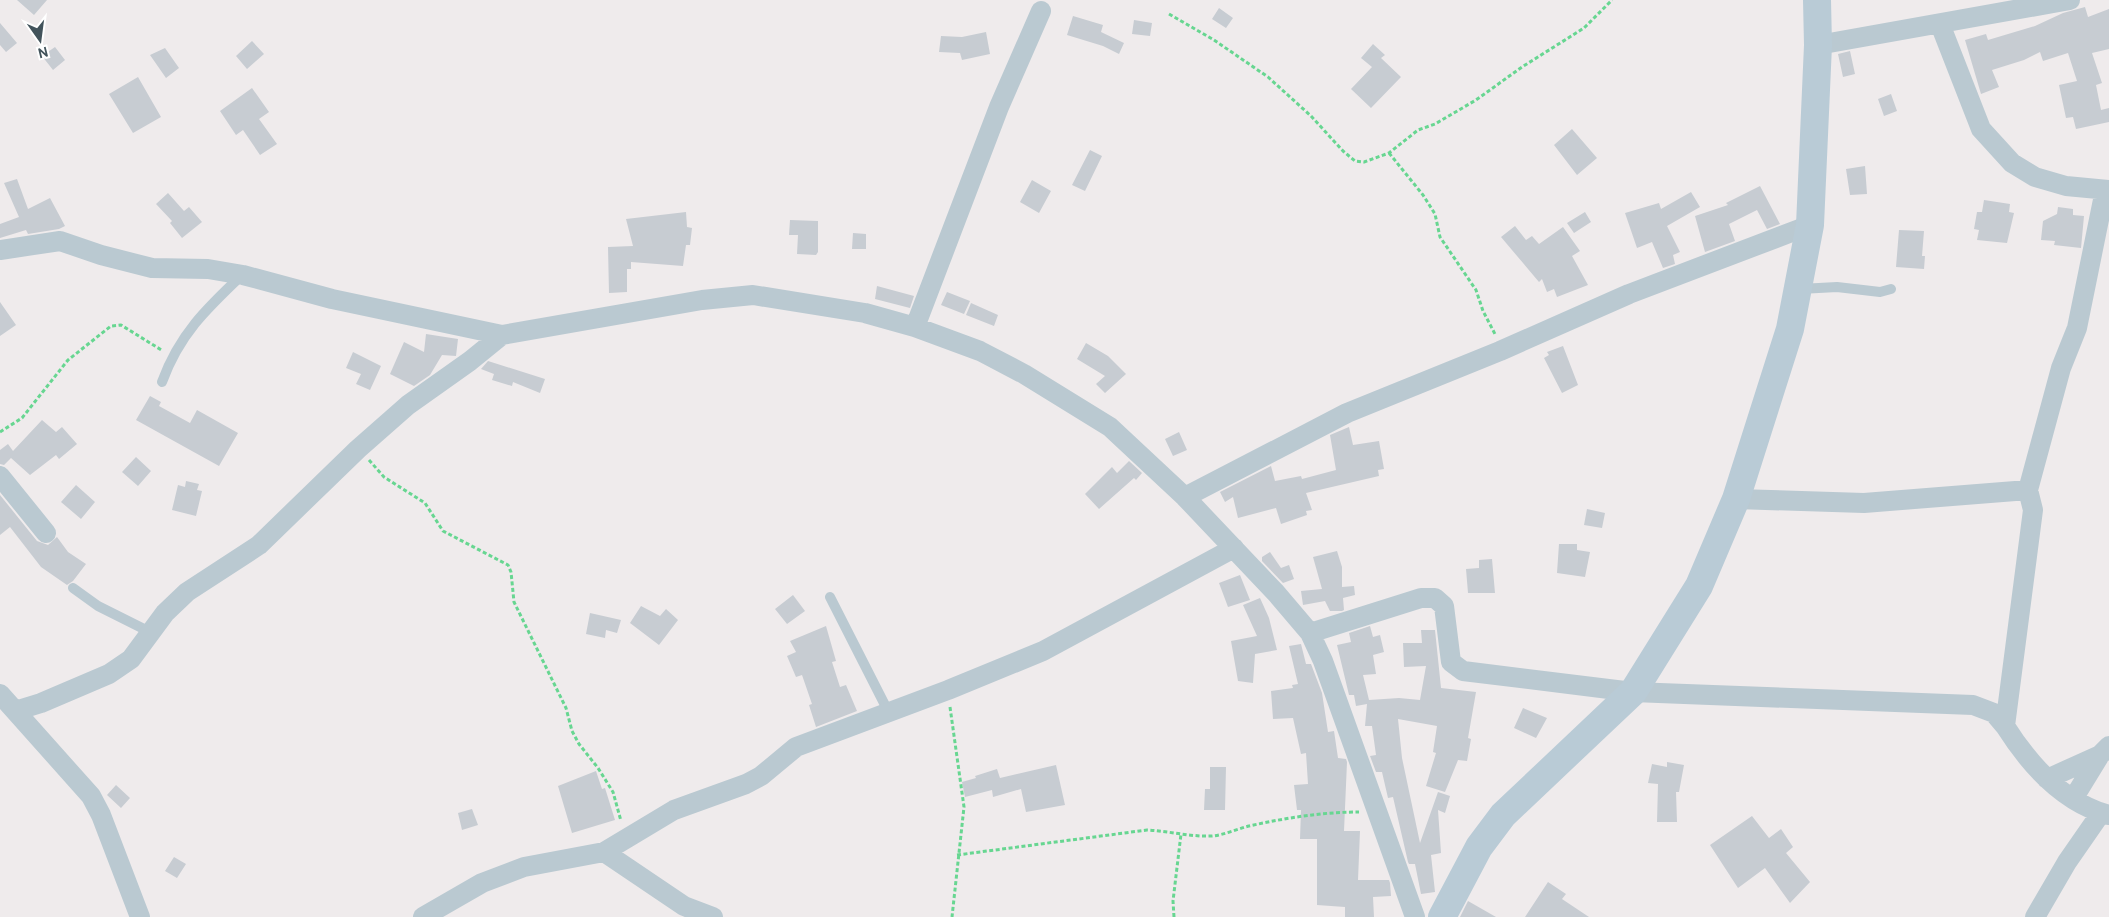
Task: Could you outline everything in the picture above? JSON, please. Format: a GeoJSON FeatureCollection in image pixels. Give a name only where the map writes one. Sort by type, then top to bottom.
{"type":"FeatureCollection","features":[{"type":"Feature","properties":{"kind":"street"},"geometry":{"type":"LineString","coordinates":[[1442,917],[1479,847],[1503,816],[1633,692],[1699,586],[1736,499],[1790,330],[1810,226],[1818,45],[1816,0]]}},
{"type":"Feature","properties":{"kind":"street"},"geometry":{"type":"LineString","coordinates":[[1818,45],[2070,0]]}},
{"type":"Feature","properties":{"kind":"street"},"geometry":{"type":"LineString","coordinates":[[915,327],[999,107],[1040,11]]}},
{"type":"Feature","properties":{"kind":"street"},"geometry":{"type":"LineString","coordinates":[[1940,24],[1981,129],[2012,163],[2034,177],[2066,186],[2107,190],[2077,328],[2061,368],[2028,490],[2033,510],[2005,726]]}},
{"type":"Feature","properties":{"kind":"street"},"geometry":{"type":"LineString","coordinates":[[1185,497],[1348,413],[1500,351],[1630,294],[1810,226]]}},
{"type":"Feature","properties":{"kind":"street"},"geometry":{"type":"LineString","coordinates":[[0,250],[60,241],[101,255],[152,268],[208,269],[243,275],[361,305],[502,335],[702,300],[753,295],[865,313],[915,327],[980,351],[1024,374],[1110,427],[1185,497],[1234,548],[1310,633],[1323,661],[1415,917]]}},
{"type":"Feature","properties":{"kind":"street"},"geometry":{"type":"LineString","coordinates":[[15,711],[41,703],[110,674],[131,659],[166,613],[187,592],[259,545],[358,449],[408,405],[470,361],[502,335]]}},
{"type":"Feature","properties":{"kind":"street"},"geometry":{"type":"LineString","coordinates":[[0,476],[46,533]]}},
{"type":"Feature","properties":{"kind":"street"},"geometry":{"type":"LineString","coordinates":[[1736,499],[1864,503],[2028,490]]}},
{"type":"Feature","properties":{"kind":"street"},"geometry":{"type":"LineString","coordinates":[[423,917],[482,883],[524,867],[604,852],[674,810],[746,784],[761,776],[796,747],[948,690],[1043,651],[1234,548]]}},
{"type":"Feature","properties":{"kind":"street"},"geometry":{"type":"LineString","coordinates":[[1310,633],[1421,598],[1435,598],[1444,606],[1451,662],[1463,671],[1633,692],[1973,705],[1994,713],[2016,744],[2047,779],[2073,799],[2105,814],[2068,862],[2035,917]]}},
{"type":"Feature","properties":{"kind":"street"},"geometry":{"type":"LineString","coordinates":[[0,694],[91,796],[101,815],[140,917]]}},
{"type":"Feature","properties":{"kind":"street"},"geometry":{"type":"LineString","coordinates":[[2047,779],[2104,750]]}},
{"type":"Feature","properties":{"kind":"street"},"geometry":{"type":"LineString","coordinates":[[2073,799],[2104,750]]}},
{"type":"Feature","properties":{"kind":"street"},"geometry":{"type":"LineString","coordinates":[[604,852],[684,912],[713,917]]}},
{"type":"Feature","properties":{"kind":"lane"},"geometry":{"type":"LineString","coordinates":[[162,382],[180,342],[214,301],[243,275]]}},
{"type":"Feature","properties":{"kind":"lane"},"geometry":{"type":"LineString","coordinates":[[1799,289],[1837,287],[1880,292],[1891,289]]}},
{"type":"Feature","properties":{"kind":"lane"},"geometry":{"type":"LineString","coordinates":[[73,588],[98,606],[152,633]]}},
{"type":"Feature","properties":{"kind":"lane"},"geometry":{"type":"LineString","coordinates":[[830,597],[888,711]]}},
{"type":"Feature","properties":{"kind":"path"},"geometry":{"type":"LineString","coordinates":[[1168,14],[1214,40],[1268,77],[1355,161],[1364,162],[1389,154],[1418,130],[1435,124],[1476,100],[1522,67],[1584,28],[1612,0]]}},
{"type":"Feature","properties":{"kind":"path"},"geometry":{"type":"LineString","coordinates":[[1389,154],[1423,195],[1435,214],[1440,237],[1476,290],[1500,351]]}},
{"type":"Feature","properties":{"kind":"path"},"geometry":{"type":"LineString","coordinates":[[0,432],[22,418],[68,360],[111,326],[121,325],[172,357]]}},
{"type":"Feature","properties":{"kind":"path"},"geometry":{"type":"LineString","coordinates":[[358,449],[384,477],[425,504],[443,531],[508,565],[511,572],[514,602],[566,708],[572,731],[613,792],[627,839]]}},
{"type":"Feature","properties":{"kind":"path"},"geometry":{"type":"LineString","coordinates":[[948,690],[964,807],[957,855],[952,917]]}},
{"type":"Feature","properties":{"kind":"path"},"geometry":{"type":"LineString","coordinates":[[957,855],[1147,830],[1214,836],[1299,816],[1376,809]]}},
{"type":"Feature","properties":{"kind":"path"},"geometry":{"type":"LineString","coordinates":[[1174,917],[1173,901],[1181,834]]}},
{"type":"Feature","properties":{"kind":"building"},"geometry":{"type":"Polygon","coordinates":[[[17,0],[47,0],[34,15],[17,0]]]}},
{"type":"Feature","properties":{"kind":"building"},"geometry":{"type":"Polygon","coordinates":[[[2085,7],[2088,17],[2109,9],[2109,49],[2092,53],[2102,83],[2096,85],[2101,110],[2109,108],[2109,122],[2076,129],[2073,117],[2066,118],[2059,85],[2077,81],[2068,53],[2043,61],[2040,52],[2024,60],[1992,70],[1999,87],[1981,94],[1965,40],[1986,34],[1988,40],[2035,26],[2063,13],[2085,7]]]}},
{"type":"Feature","properties":{"kind":"building"},"geometry":{"type":"Polygon","coordinates":[[[1219,8],[1233,18],[1226,28],[1212,19],[1219,8]]]}},
{"type":"Feature","properties":{"kind":"building"},"geometry":{"type":"Polygon","coordinates":[[[1073,16],[1103,25],[1101,32],[1124,43],[1119,54],[1103,46],[1067,35],[1073,16]]]}},
{"type":"Feature","properties":{"kind":"building"},"geometry":{"type":"Polygon","coordinates":[[[1134,20],[1152,23],[1150,36],[1132,34],[1134,20]]]}},
{"type":"Feature","properties":{"kind":"building"},"geometry":{"type":"Polygon","coordinates":[[[0,23],[17,43],[6,52],[0,45],[0,23]]]}},
{"type":"Feature","properties":{"kind":"building"},"geometry":{"type":"Polygon","coordinates":[[[986,32],[990,54],[962,60],[960,53],[939,52],[941,36],[962,37],[986,32]]]}},
{"type":"Feature","properties":{"kind":"building"},"geometry":{"type":"Polygon","coordinates":[[[252,41],[264,54],[247,69],[236,56],[252,41]]]}},
{"type":"Feature","properties":{"kind":"building"},"geometry":{"type":"Polygon","coordinates":[[[1373,44],[1385,55],[1381,58],[1401,77],[1371,108],[1351,89],[1372,67],[1361,58],[1373,44]]]}},
{"type":"Feature","properties":{"kind":"building"},"geometry":{"type":"Polygon","coordinates":[[[55,47],[65,60],[53,70],[42,56],[55,47]]]}},
{"type":"Feature","properties":{"kind":"building"},"geometry":{"type":"Polygon","coordinates":[[[165,48],[179,68],[166,78],[150,55],[165,48]]]}},
{"type":"Feature","properties":{"kind":"building"},"geometry":{"type":"Polygon","coordinates":[[[1850,51],[1855,74],[1843,77],[1838,54],[1850,51]]]}},
{"type":"Feature","properties":{"kind":"building"},"geometry":{"type":"Polygon","coordinates":[[[138,77],[161,117],[133,133],[109,94],[138,77]]]}},
{"type":"Feature","properties":{"kind":"building"},"geometry":{"type":"Polygon","coordinates":[[[252,88],[269,112],[259,119],[277,144],[260,155],[243,130],[236,135],[220,111],[252,88]]]}},
{"type":"Feature","properties":{"kind":"building"},"geometry":{"type":"Polygon","coordinates":[[[1891,94],[1897,111],[1884,116],[1878,99],[1891,94]]]}},
{"type":"Feature","properties":{"kind":"building"},"geometry":{"type":"Polygon","coordinates":[[[1572,129],[1597,158],[1577,175],[1554,145],[1572,129]]]}},
{"type":"Feature","properties":{"kind":"building"},"geometry":{"type":"Polygon","coordinates":[[[1090,150],[1102,156],[1085,191],[1072,185],[1090,150]]]}},
{"type":"Feature","properties":{"kind":"building"},"geometry":{"type":"Polygon","coordinates":[[[1865,166],[1867,194],[1850,195],[1846,169],[1865,166]]]}},
{"type":"Feature","properties":{"kind":"building"},"geometry":{"type":"Polygon","coordinates":[[[17,179],[28,209],[50,198],[65,226],[59,229],[28,234],[26,230],[0,238],[0,224],[19,217],[4,183],[17,179]]]}},
{"type":"Feature","properties":{"kind":"building"},"geometry":{"type":"Polygon","coordinates":[[[1032,180],[1051,191],[1039,213],[1020,202],[1032,180]]]}},
{"type":"Feature","properties":{"kind":"building"},"geometry":{"type":"Polygon","coordinates":[[[1760,186],[1780,224],[1767,229],[1757,210],[1729,224],[1735,241],[1705,252],[1695,216],[1728,205],[1726,203],[1760,186]]]}},
{"type":"Feature","properties":{"kind":"building"},"geometry":{"type":"Polygon","coordinates":[[[1691,192],[1700,207],[1667,226],[1680,252],[1673,255],[1675,264],[1663,268],[1652,242],[1637,248],[1625,213],[1659,203],[1661,209],[1691,192]]]}},
{"type":"Feature","properties":{"kind":"building"},"geometry":{"type":"Polygon","coordinates":[[[168,193],[184,211],[189,207],[202,222],[182,238],[170,223],[172,221],[156,204],[168,193]]]}},
{"type":"Feature","properties":{"kind":"building"},"geometry":{"type":"Polygon","coordinates":[[[1984,200],[2010,204],[2009,212],[2014,213],[2007,243],[1977,240],[1979,230],[1974,229],[1977,212],[1982,212],[1984,200]]]}},
{"type":"Feature","properties":{"kind":"building"},"geometry":{"type":"Polygon","coordinates":[[[2058,207],[2073,209],[2073,215],[2084,216],[2081,248],[2054,245],[2055,241],[2041,240],[2043,221],[2057,214],[2058,207]]]}},
{"type":"Feature","properties":{"kind":"building"},"geometry":{"type":"Polygon","coordinates":[[[686,212],[687,227],[692,228],[690,245],[686,245],[683,266],[631,262],[631,269],[627,269],[627,292],[609,293],[608,247],[633,246],[626,219],[686,212]]]}},
{"type":"Feature","properties":{"kind":"building"},"geometry":{"type":"Polygon","coordinates":[[[1585,212],[1591,222],[1574,233],[1567,223],[1585,212]]]}},
{"type":"Feature","properties":{"kind":"building"},"geometry":{"type":"Polygon","coordinates":[[[790,220],[818,221],[818,252],[816,255],[797,254],[798,235],[789,235],[790,220]]]}},
{"type":"Feature","properties":{"kind":"building"},"geometry":{"type":"Polygon","coordinates":[[[1515,226],[1526,240],[1532,236],[1539,244],[1563,227],[1580,251],[1572,256],[1588,285],[1557,297],[1554,289],[1547,292],[1542,279],[1539,282],[1501,237],[1515,226]]]}},
{"type":"Feature","properties":{"kind":"building"},"geometry":{"type":"Polygon","coordinates":[[[1899,230],[1924,231],[1922,256],[1925,256],[1924,269],[1896,267],[1899,230]]]}},
{"type":"Feature","properties":{"kind":"building"},"geometry":{"type":"Polygon","coordinates":[[[853,233],[866,234],[866,249],[852,249],[853,233]]]}},
{"type":"Feature","properties":{"kind":"building"},"geometry":{"type":"Polygon","coordinates":[[[877,286],[914,296],[910,308],[875,299],[877,286]]]}},
{"type":"Feature","properties":{"kind":"building"},"geometry":{"type":"Polygon","coordinates":[[[947,292],[970,301],[964,314],[941,305],[947,292]]]}},
{"type":"Feature","properties":{"kind":"building"},"geometry":{"type":"Polygon","coordinates":[[[0,302],[16,325],[0,336],[0,302]]]}},
{"type":"Feature","properties":{"kind":"building"},"geometry":{"type":"Polygon","coordinates":[[[971,303],[998,315],[994,326],[966,315],[971,303]]]}},
{"type":"Feature","properties":{"kind":"building"},"geometry":{"type":"Polygon","coordinates":[[[426,334],[458,339],[456,356],[442,355],[430,375],[414,386],[390,374],[404,342],[424,352],[426,334]]]}},
{"type":"Feature","properties":{"kind":"building"},"geometry":{"type":"Polygon","coordinates":[[[1086,343],[1108,356],[1126,374],[1105,393],[1096,384],[1105,376],[1077,359],[1086,343]]]}},
{"type":"Feature","properties":{"kind":"building"},"geometry":{"type":"Polygon","coordinates":[[[1563,346],[1578,385],[1562,393],[1544,358],[1549,355],[1547,352],[1563,346]]]}},
{"type":"Feature","properties":{"kind":"building"},"geometry":{"type":"Polygon","coordinates":[[[353,352],[381,366],[370,390],[356,384],[361,374],[346,368],[353,352]]]}},
{"type":"Feature","properties":{"kind":"building"},"geometry":{"type":"Polygon","coordinates":[[[488,361],[545,379],[540,393],[513,382],[512,386],[492,380],[494,374],[481,369],[488,361]]]}},
{"type":"Feature","properties":{"kind":"building"},"geometry":{"type":"Polygon","coordinates":[[[150,396],[161,402],[159,406],[190,423],[197,410],[238,433],[219,466],[136,420],[150,396]]]}},
{"type":"Feature","properties":{"kind":"building"},"geometry":{"type":"Polygon","coordinates":[[[42,420],[56,432],[62,427],[77,444],[59,459],[56,455],[30,475],[11,458],[4,465],[0,464],[0,450],[8,444],[13,451],[42,420]]]}},
{"type":"Feature","properties":{"kind":"building"},"geometry":{"type":"Polygon","coordinates":[[[1349,427],[1353,445],[1379,441],[1384,469],[1378,470],[1379,476],[1306,493],[1312,510],[1306,511],[1307,515],[1281,524],[1276,508],[1238,518],[1233,497],[1225,502],[1220,492],[1271,466],[1275,481],[1301,476],[1302,479],[1336,470],[1330,435],[1349,427]]]}},
{"type":"Feature","properties":{"kind":"building"},"geometry":{"type":"Polygon","coordinates":[[[1179,432],[1187,450],[1173,456],[1165,439],[1179,432]]]}},
{"type":"Feature","properties":{"kind":"building"},"geometry":{"type":"Polygon","coordinates":[[[136,457],[151,471],[138,486],[122,472],[136,457]]]}},
{"type":"Feature","properties":{"kind":"building"},"geometry":{"type":"Polygon","coordinates":[[[1129,461],[1142,473],[1136,480],[1134,478],[1099,509],[1085,494],[1112,467],[1117,473],[1129,461]]]}},
{"type":"Feature","properties":{"kind":"building"},"geometry":{"type":"Polygon","coordinates":[[[186,481],[199,484],[197,490],[202,491],[196,516],[172,510],[178,485],[185,487],[186,481]]]}},
{"type":"Feature","properties":{"kind":"building"},"geometry":{"type":"Polygon","coordinates":[[[76,485],[95,502],[81,519],[61,502],[76,485]]]}},
{"type":"Feature","properties":{"kind":"building"},"geometry":{"type":"Polygon","coordinates":[[[0,495],[37,541],[48,545],[57,537],[68,552],[86,564],[73,581],[67,585],[41,567],[10,527],[0,535],[0,495]]]}},
{"type":"Feature","properties":{"kind":"building"},"geometry":{"type":"Polygon","coordinates":[[[1587,509],[1605,513],[1602,528],[1584,525],[1587,509]]]}},
{"type":"Feature","properties":{"kind":"building"},"geometry":{"type":"Polygon","coordinates":[[[1559,544],[1577,544],[1577,550],[1590,552],[1585,577],[1557,573],[1559,544]]]}},
{"type":"Feature","properties":{"kind":"building"},"geometry":{"type":"Polygon","coordinates":[[[1337,551],[1342,567],[1342,587],[1354,586],[1355,595],[1343,598],[1344,610],[1342,611],[1330,611],[1325,601],[1303,605],[1301,591],[1322,589],[1313,557],[1337,551]]]}},
{"type":"Feature","properties":{"kind":"building"},"geometry":{"type":"Polygon","coordinates":[[[1270,552],[1281,568],[1289,565],[1294,579],[1283,583],[1262,561],[1262,557],[1270,552]]]}},
{"type":"Feature","properties":{"kind":"building"},"geometry":{"type":"Polygon","coordinates":[[[1492,559],[1495,593],[1468,593],[1466,569],[1479,568],[1479,560],[1492,559]]]}},
{"type":"Feature","properties":{"kind":"building"},"geometry":{"type":"Polygon","coordinates":[[[1240,575],[1250,600],[1228,607],[1219,583],[1240,575]]]}},
{"type":"Feature","properties":{"kind":"building"},"geometry":{"type":"Polygon","coordinates":[[[793,595],[805,611],[787,624],[775,609],[793,595]]]}},
{"type":"Feature","properties":{"kind":"building"},"geometry":{"type":"Polygon","coordinates":[[[1260,598],[1269,618],[1277,650],[1255,654],[1253,683],[1238,681],[1231,641],[1257,636],[1243,605],[1260,598]]]}},
{"type":"Feature","properties":{"kind":"building"},"geometry":{"type":"Polygon","coordinates":[[[641,606],[660,616],[666,609],[678,620],[659,645],[630,623],[641,606]]]}},
{"type":"Feature","properties":{"kind":"building"},"geometry":{"type":"Polygon","coordinates":[[[590,613],[621,620],[617,633],[606,630],[605,638],[586,634],[590,613]]]}},
{"type":"Feature","properties":{"kind":"building"},"geometry":{"type":"Polygon","coordinates":[[[826,626],[836,661],[832,662],[840,687],[846,685],[857,711],[816,727],[809,705],[812,704],[802,675],[796,677],[787,656],[796,652],[790,641],[826,626]]]}},
{"type":"Feature","properties":{"kind":"building"},"geometry":{"type":"Polygon","coordinates":[[[1370,626],[1373,637],[1380,635],[1384,652],[1373,655],[1376,674],[1363,675],[1369,700],[1399,698],[1420,700],[1426,666],[1404,667],[1403,643],[1422,643],[1421,630],[1435,630],[1441,688],[1476,692],[1468,738],[1471,739],[1467,761],[1458,760],[1445,792],[1426,786],[1436,753],[1433,752],[1437,726],[1398,719],[1402,758],[1420,843],[1438,792],[1450,796],[1445,813],[1438,810],[1441,853],[1431,855],[1435,892],[1421,894],[1415,864],[1409,864],[1408,862],[1393,797],[1388,798],[1382,772],[1376,772],[1370,756],[1376,755],[1372,726],[1365,726],[1367,704],[1356,706],[1354,695],[1349,695],[1337,645],[1351,642],[1349,633],[1370,626]]]}},
{"type":"Feature","properties":{"kind":"building"},"geometry":{"type":"Polygon","coordinates":[[[1301,644],[1306,664],[1311,664],[1322,693],[1328,732],[1334,731],[1338,758],[1346,759],[1347,762],[1344,831],[1360,831],[1358,880],[1389,880],[1390,883],[1391,896],[1373,897],[1374,917],[1345,917],[1345,907],[1317,905],[1317,839],[1300,839],[1301,810],[1297,810],[1294,785],[1308,784],[1306,753],[1301,754],[1293,718],[1273,719],[1271,691],[1293,688],[1292,685],[1298,684],[1289,646],[1301,644]]]}},
{"type":"Feature","properties":{"kind":"building"},"geometry":{"type":"Polygon","coordinates":[[[1523,708],[1547,718],[1536,738],[1514,728],[1523,708]]]}},
{"type":"Feature","properties":{"kind":"building"},"geometry":{"type":"Polygon","coordinates":[[[1667,762],[1684,765],[1679,792],[1676,792],[1677,822],[1657,822],[1658,784],[1648,783],[1652,764],[1667,767],[1667,762]]]}},
{"type":"Feature","properties":{"kind":"building"},"geometry":{"type":"Polygon","coordinates":[[[1056,765],[1065,805],[1026,812],[1021,789],[993,797],[992,790],[965,797],[962,782],[976,778],[975,776],[997,769],[1000,778],[1056,765]]]}},
{"type":"Feature","properties":{"kind":"building"},"geometry":{"type":"Polygon","coordinates":[[[1210,767],[1226,767],[1225,810],[1204,810],[1205,789],[1210,789],[1210,767]]]}},
{"type":"Feature","properties":{"kind":"building"},"geometry":{"type":"Polygon","coordinates":[[[596,771],[602,789],[605,788],[615,820],[572,833],[558,786],[596,771]]]}},
{"type":"Feature","properties":{"kind":"building"},"geometry":{"type":"Polygon","coordinates":[[[116,785],[130,798],[121,808],[107,795],[116,785]]]}},
{"type":"Feature","properties":{"kind":"building"},"geometry":{"type":"Polygon","coordinates":[[[472,809],[478,825],[462,830],[458,813],[472,809]]]}},
{"type":"Feature","properties":{"kind":"building"},"geometry":{"type":"Polygon","coordinates":[[[1752,816],[1769,838],[1781,829],[1793,847],[1786,853],[1810,882],[1790,903],[1765,868],[1738,888],[1710,845],[1752,816]]]}},
{"type":"Feature","properties":{"kind":"building"},"geometry":{"type":"Polygon","coordinates":[[[174,857],[186,864],[177,878],[165,871],[174,857]]]}},
{"type":"Feature","properties":{"kind":"building"},"geometry":{"type":"Polygon","coordinates":[[[1548,882],[1566,894],[1562,899],[1589,917],[1525,917],[1548,882]]]}},
{"type":"Feature","properties":{"kind":"building"},"geometry":{"type":"Polygon","coordinates":[[[1468,901],[1496,917],[1460,917],[1468,901]]]}}]}
